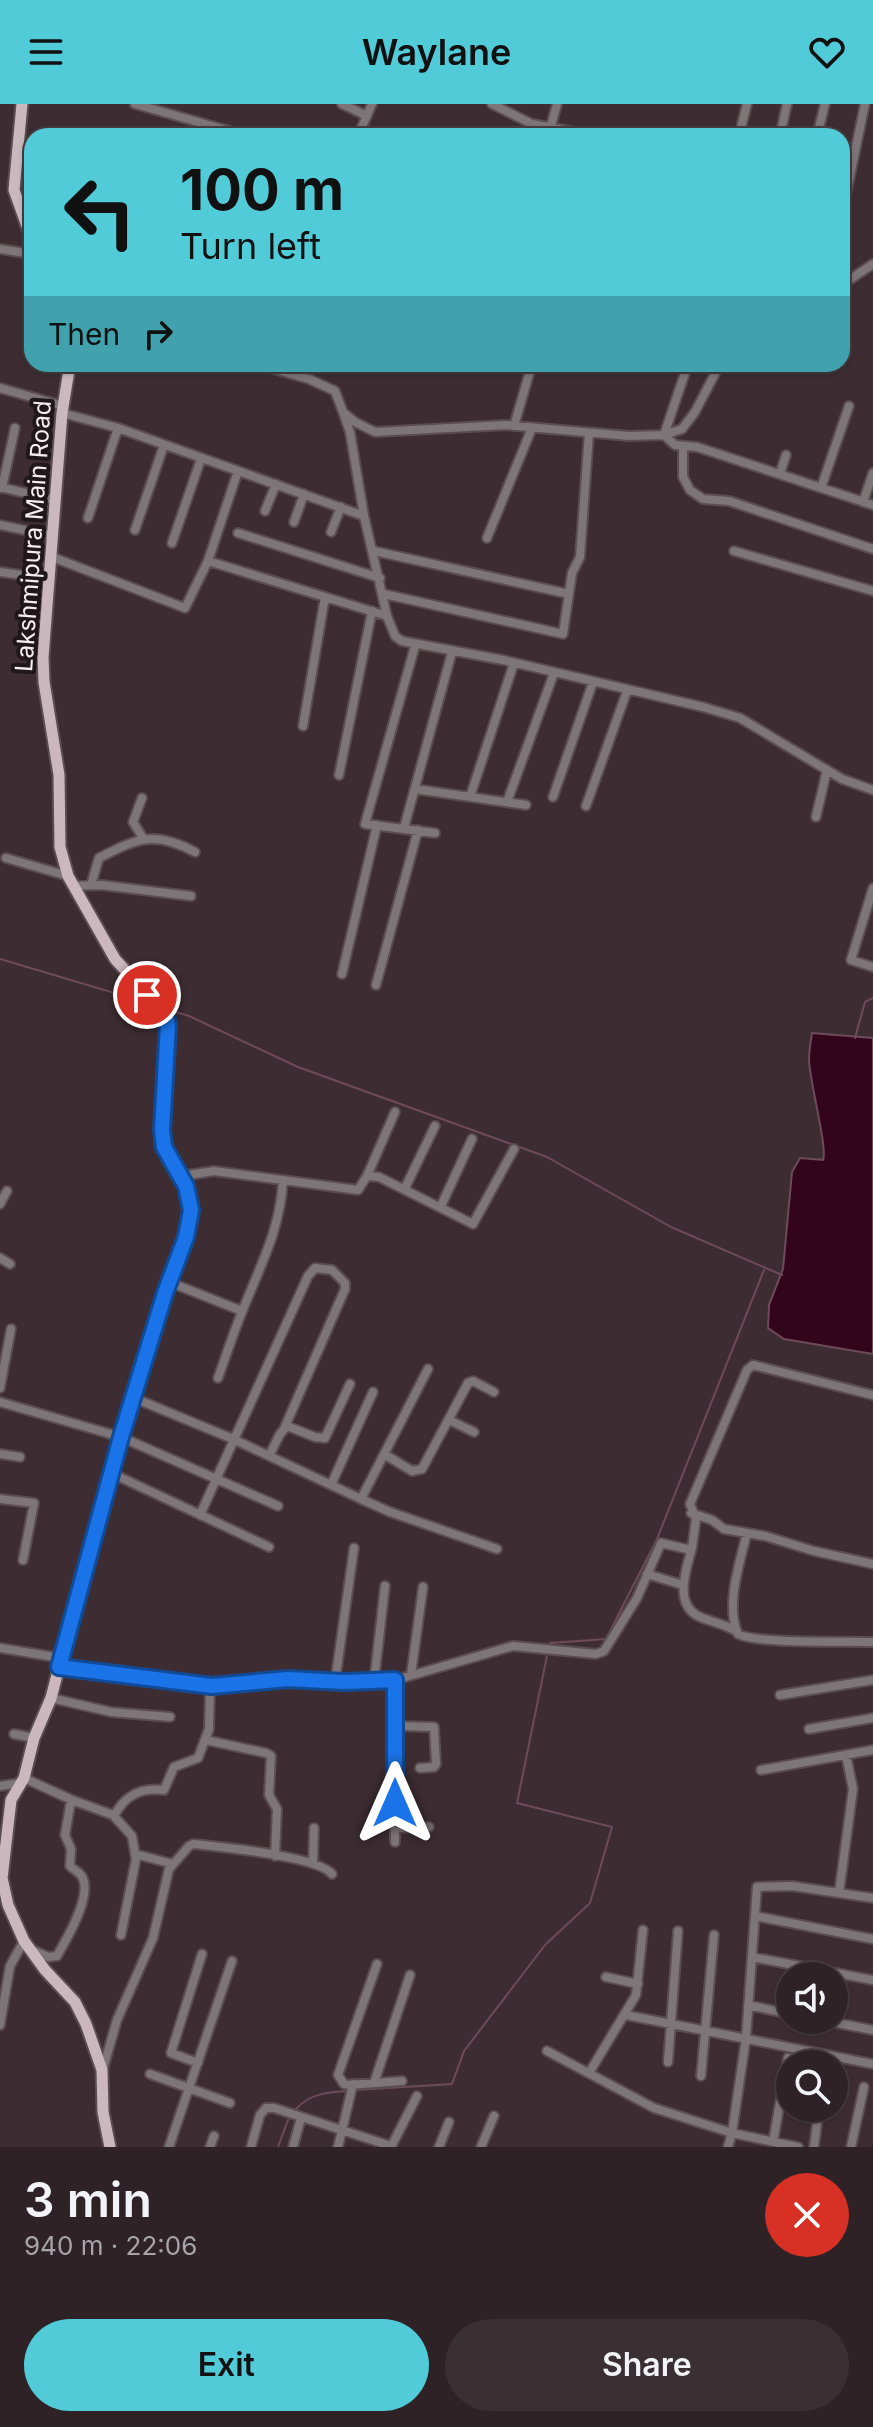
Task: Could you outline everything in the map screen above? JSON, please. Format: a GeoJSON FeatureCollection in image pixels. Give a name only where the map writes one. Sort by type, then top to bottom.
{"type":"FeatureCollection","features":[{"type":"Feature","properties":{"kind":"main road"},"geometry":{"type":"LineString","coordinates":[[22,104],[14,190],[24,218]]}},
{"type":"Feature","properties":{"kind":"main road","name":"Lakshmipura Main Road"},"geometry":{"type":"LineString","coordinates":[[69,372],[63,409],[43,657],[59,775],[60,847],[71,881],[115,959],[166,1015],[164,1147],[181,1176],[190,1197],[191,1210],[186,1237],[121,1437],[51,1698],[34,1738],[22,1780],[11,1800],[2,1878],[8,1905],[27,1945],[75,2002],[102,2070],[103,2112],[112,2146]]}},
{"type":"Feature","properties":{"kind":"street"},"geometry":{"type":"LineString","coordinates":[[135,104],[219,128]]}},
{"type":"Feature","properties":{"kind":"street"},"geometry":{"type":"LineString","coordinates":[[342,104],[367,116]]}},
{"type":"Feature","properties":{"kind":"street"},"geometry":{"type":"LineString","coordinates":[[362,128],[372,104]]}},
{"type":"Feature","properties":{"kind":"street"},"geometry":{"type":"LineString","coordinates":[[492,104],[532,124],[560,128]]}},
{"type":"Feature","properties":{"kind":"street"},"geometry":{"type":"LineString","coordinates":[[551,126],[557,104]]}},
{"type":"Feature","properties":{"kind":"street"},"geometry":{"type":"LineString","coordinates":[[741,128],[747,104]]}},
{"type":"Feature","properties":{"kind":"street"},"geometry":{"type":"LineString","coordinates":[[782,128],[787,104]]}},
{"type":"Feature","properties":{"kind":"street"},"geometry":{"type":"LineString","coordinates":[[819,128],[825,104]]}},
{"type":"Feature","properties":{"kind":"street"},"geometry":{"type":"LineString","coordinates":[[850,176],[865,104]]}},
{"type":"Feature","properties":{"kind":"street"},"geometry":{"type":"LineString","coordinates":[[0,249],[24,253]]}},
{"type":"Feature","properties":{"kind":"street"},"geometry":{"type":"LineString","coordinates":[[850,279],[873,264]]}},
{"type":"Feature","properties":{"kind":"street"},"geometry":{"type":"LineString","coordinates":[[284,372],[335,391],[350,432],[364,516],[387,616],[395,636],[415,646],[514,663],[740,718],[842,779],[873,790]]}},
{"type":"Feature","properties":{"kind":"street"},"geometry":{"type":"LineString","coordinates":[[514,426],[530,372]]}},
{"type":"Feature","properties":{"kind":"street"},"geometry":{"type":"LineString","coordinates":[[664,435],[685,372]]}},
{"type":"Feature","properties":{"kind":"street"},"geometry":{"type":"LineString","coordinates":[[343,412],[375,432],[514,426],[629,436],[664,435],[682,429],[695,412],[716,372]]}},
{"type":"Feature","properties":{"kind":"street"},"geometry":{"type":"LineString","coordinates":[[0,388],[364,516]]}},
{"type":"Feature","properties":{"kind":"street"},"geometry":{"type":"LineString","coordinates":[[821,488],[849,406]]}},
{"type":"Feature","properties":{"kind":"street"},"geometry":{"type":"LineString","coordinates":[[15,428],[1,488],[55,500]]}},
{"type":"Feature","properties":{"kind":"street"},"geometry":{"type":"LineString","coordinates":[[88,518],[118,428]]}},
{"type":"Feature","properties":{"kind":"street"},"geometry":{"type":"LineString","coordinates":[[487,538],[532,428]]}},
{"type":"Feature","properties":{"kind":"street"},"geometry":{"type":"LineString","coordinates":[[384,594],[563,634],[572,573],[580,557],[589,433]]}},
{"type":"Feature","properties":{"kind":"street"},"geometry":{"type":"LineString","coordinates":[[664,435],[675,445],[697,447],[873,505]]}},
{"type":"Feature","properties":{"kind":"street"},"geometry":{"type":"LineString","coordinates":[[135,530],[164,445]]}},
{"type":"Feature","properties":{"kind":"street"},"geometry":{"type":"LineString","coordinates":[[683,447],[683,477],[690,490],[703,499],[729,501],[873,549]]}},
{"type":"Feature","properties":{"kind":"street"},"geometry":{"type":"LineString","coordinates":[[780,474],[786,455]]}},
{"type":"Feature","properties":{"kind":"street"},"geometry":{"type":"LineString","coordinates":[[172,543],[201,459]]}},
{"type":"Feature","properties":{"kind":"street"},"geometry":{"type":"LineString","coordinates":[[52,557],[185,608],[208,561],[238,471]]}},
{"type":"Feature","properties":{"kind":"street"},"geometry":{"type":"LineString","coordinates":[[863,502],[873,473]]}},
{"type":"Feature","properties":{"kind":"street"},"geometry":{"type":"LineString","coordinates":[[265,511],[276,484]]}},
{"type":"Feature","properties":{"kind":"street"},"geometry":{"type":"LineString","coordinates":[[294,522],[304,494]]}},
{"type":"Feature","properties":{"kind":"street"},"geometry":{"type":"LineString","coordinates":[[331,532],[341,507]]}},
{"type":"Feature","properties":{"kind":"street"},"geometry":{"type":"LineString","coordinates":[[0,525],[53,536]]}},
{"type":"Feature","properties":{"kind":"street"},"geometry":{"type":"LineString","coordinates":[[238,533],[380,578]]}},
{"type":"Feature","properties":{"kind":"street"},"geometry":{"type":"LineString","coordinates":[[374,551],[569,594]]}},
{"type":"Feature","properties":{"kind":"street"},"geometry":{"type":"LineString","coordinates":[[734,551],[873,591]]}},
{"type":"Feature","properties":{"kind":"street"},"geometry":{"type":"LineString","coordinates":[[208,561],[387,616]]}},
{"type":"Feature","properties":{"kind":"street"},"geometry":{"type":"LineString","coordinates":[[0,572],[50,579]]}},
{"type":"Feature","properties":{"kind":"street"},"geometry":{"type":"LineString","coordinates":[[303,726],[325,597]]}},
{"type":"Feature","properties":{"kind":"street"},"geometry":{"type":"LineString","coordinates":[[339,775],[372,611]]}},
{"type":"Feature","properties":{"kind":"street"},"geometry":{"type":"LineString","coordinates":[[415,646],[365,824],[435,833]]}},
{"type":"Feature","properties":{"kind":"street"},"geometry":{"type":"LineString","coordinates":[[404,828],[452,652]]}},
{"type":"Feature","properties":{"kind":"street"},"geometry":{"type":"LineString","coordinates":[[470,797],[514,663]]}},
{"type":"Feature","properties":{"kind":"street"},"geometry":{"type":"LineString","coordinates":[[507,802],[554,673]]}},
{"type":"Feature","properties":{"kind":"street"},"geometry":{"type":"LineString","coordinates":[[553,797],[593,682]]}},
{"type":"Feature","properties":{"kind":"street"},"geometry":{"type":"LineString","coordinates":[[586,806],[627,691]]}},
{"type":"Feature","properties":{"kind":"street"},"geometry":{"type":"LineString","coordinates":[[816,817],[827,770]]}},
{"type":"Feature","properties":{"kind":"street"},"geometry":{"type":"LineString","coordinates":[[415,789],[526,805]]}},
{"type":"Feature","properties":{"kind":"street"},"geometry":{"type":"LineString","coordinates":[[142,798],[133,822],[143,838]]}},
{"type":"Feature","properties":{"kind":"street"},"geometry":{"type":"LineString","coordinates":[[342,974],[377,825]]}},
{"type":"Feature","properties":{"kind":"street"},"geometry":{"type":"LineString","coordinates":[[376,985],[418,830]]}},
{"type":"Feature","properties":{"kind":"street"},"geometry":{"type":"LineString","coordinates":[[91,885],[99,858],[143,838],[174,841],[195,852]]}},
{"type":"Feature","properties":{"kind":"street"},"geometry":{"type":"LineString","coordinates":[[6,858],[71,881],[191,896]]}},
{"type":"Feature","properties":{"kind":"street"},"geometry":{"type":"LineString","coordinates":[[873,888],[851,960],[873,967]]}},
{"type":"Feature","properties":{"kind":"street"},"geometry":{"type":"LineString","coordinates":[[181,1176],[214,1171],[358,1190],[395,1112]]}},
{"type":"Feature","properties":{"kind":"street"},"geometry":{"type":"LineString","coordinates":[[405,1188],[435,1126]]}},
{"type":"Feature","properties":{"kind":"street"},"geometry":{"type":"LineString","coordinates":[[441,1206],[472,1139]]}},
{"type":"Feature","properties":{"kind":"street"},"geometry":{"type":"LineString","coordinates":[[367,1176],[379,1177],[405,1188],[473,1224],[514,1149]]}},
{"type":"Feature","properties":{"kind":"street"},"geometry":{"type":"LineString","coordinates":[[218,1378],[242,1311],[269,1252],[282,1207],[283,1180]]}},
{"type":"Feature","properties":{"kind":"street"},"geometry":{"type":"LineString","coordinates":[[0,1204],[7,1191]]}},
{"type":"Feature","properties":{"kind":"street"},"geometry":{"type":"LineString","coordinates":[[0,1258],[10,1264]]}},
{"type":"Feature","properties":{"kind":"street"},"geometry":{"type":"LineString","coordinates":[[200,1515],[308,1276],[315,1268],[332,1270],[345,1283],[345,1289],[284,1429],[269,1456]]}},
{"type":"Feature","properties":{"kind":"street"},"geometry":{"type":"LineString","coordinates":[[169,1282],[242,1311]]}},
{"type":"Feature","properties":{"kind":"street"},"geometry":{"type":"LineString","coordinates":[[0,1388],[11,1329]]}},
{"type":"Feature","properties":{"kind":"street"},"geometry":{"type":"LineString","coordinates":[[873,1395],[753,1365],[747,1370],[690,1504],[691,1513],[696,1519],[683,1585],[686,1604],[696,1615],[736,1631],[742,1637],[873,1642]]}},
{"type":"Feature","properties":{"kind":"street"},"geometry":{"type":"LineString","coordinates":[[361,1499],[428,1369]]}},
{"type":"Feature","properties":{"kind":"street"},"geometry":{"type":"LineString","coordinates":[[384,1454],[412,1471],[422,1469],[470,1381],[494,1392]]}},
{"type":"Feature","properties":{"kind":"street"},"geometry":{"type":"LineString","coordinates":[[284,1429],[295,1427],[315,1437],[325,1438],[350,1384]]}},
{"type":"Feature","properties":{"kind":"street"},"geometry":{"type":"LineString","coordinates":[[331,1485],[373,1392]]}},
{"type":"Feature","properties":{"kind":"street"},"geometry":{"type":"LineString","coordinates":[[134,1398],[233,1439],[390,1512],[497,1549]]}},
{"type":"Feature","properties":{"kind":"street"},"geometry":{"type":"LineString","coordinates":[[0,1402],[121,1437],[278,1506]]}},
{"type":"Feature","properties":{"kind":"street"},"geometry":{"type":"LineString","coordinates":[[449,1420],[474,1432]]}},
{"type":"Feature","properties":{"kind":"street"},"geometry":{"type":"LineString","coordinates":[[0,1454],[20,1457]]}},
{"type":"Feature","properties":{"kind":"street"},"geometry":{"type":"LineString","coordinates":[[111,1473],[269,1547]]}},
{"type":"Feature","properties":{"kind":"street"},"geometry":{"type":"LineString","coordinates":[[0,1499],[34,1503],[23,1560]]}},
{"type":"Feature","properties":{"kind":"street"},"geometry":{"type":"LineString","coordinates":[[691,1513],[712,1520],[724,1529],[873,1564]]}},
{"type":"Feature","properties":{"kind":"street"},"geometry":{"type":"LineString","coordinates":[[736,1631],[734,1593],[747,1533]]}},
{"type":"Feature","properties":{"kind":"street"},"geometry":{"type":"LineString","coordinates":[[0,1648],[60,1662],[210,1685],[288,1679],[335,1682],[395,1680],[513,1646],[596,1654],[604,1651],[637,1598],[661,1543],[692,1548]]}},
{"type":"Feature","properties":{"kind":"street"},"geometry":{"type":"LineString","coordinates":[[335,1682],[354,1548]]}},
{"type":"Feature","properties":{"kind":"street"},"geometry":{"type":"LineString","coordinates":[[647,1574],[683,1585]]}},
{"type":"Feature","properties":{"kind":"street"},"geometry":{"type":"LineString","coordinates":[[374,1682],[385,1586]]}},
{"type":"Feature","properties":{"kind":"street"},"geometry":{"type":"LineString","coordinates":[[411,1675],[423,1587]]}},
{"type":"Feature","properties":{"kind":"street"},"geometry":{"type":"LineString","coordinates":[[395,1680],[395,1842]]}},
{"type":"Feature","properties":{"kind":"street"},"geometry":{"type":"LineString","coordinates":[[780,1695],[873,1680]]}},
{"type":"Feature","properties":{"kind":"street"},"geometry":{"type":"LineString","coordinates":[[114,1816],[130,1795],[139,1791],[164,1790],[174,1767],[198,1758],[206,1740],[210,1685]]}},
{"type":"Feature","properties":{"kind":"street"},"geometry":{"type":"LineString","coordinates":[[51,1698],[111,1712],[170,1717]]}},
{"type":"Feature","properties":{"kind":"street"},"geometry":{"type":"LineString","coordinates":[[809,1729],[873,1718]]}},
{"type":"Feature","properties":{"kind":"street"},"geometry":{"type":"LineString","coordinates":[[395,1726],[434,1727],[436,1764],[434,1767],[420,1768]]}},
{"type":"Feature","properties":{"kind":"street"},"geometry":{"type":"LineString","coordinates":[[14,1734],[34,1738]]}},
{"type":"Feature","properties":{"kind":"street"},"geometry":{"type":"LineString","coordinates":[[206,1740],[271,1756],[269,1795],[277,1809],[275,1856]]}},
{"type":"Feature","properties":{"kind":"street"},"geometry":{"type":"LineString","coordinates":[[761,1770],[873,1750]]}},
{"type":"Feature","properties":{"kind":"street"},"geometry":{"type":"LineString","coordinates":[[839,1893],[853,1789],[846,1755]]}},
{"type":"Feature","properties":{"kind":"street"},"geometry":{"type":"LineString","coordinates":[[0,1786],[22,1780],[114,1816],[132,1836],[135,1854],[121,1935]]}},
{"type":"Feature","properties":{"kind":"street"},"geometry":{"type":"LineString","coordinates":[[0,2025],[10,1966],[27,1945],[48,1957],[57,1956],[82,1906],[82,1876],[70,1866],[71,1849],[65,1835],[71,1800]]}},
{"type":"Feature","properties":{"kind":"street"},"geometry":{"type":"LineString","coordinates":[[395,1828],[429,1827]]}},
{"type":"Feature","properties":{"kind":"street"},"geometry":{"type":"LineString","coordinates":[[313,1864],[314,1828]]}},
{"type":"Feature","properties":{"kind":"street"},"geometry":{"type":"LineString","coordinates":[[102,2070],[117,2020],[153,1938],[173,1864],[193,1844],[324,1866],[332,1874]]}},
{"type":"Feature","properties":{"kind":"street"},"geometry":{"type":"LineString","coordinates":[[135,1854],[173,1864]]}},
{"type":"Feature","properties":{"kind":"street"},"geometry":{"type":"LineString","coordinates":[[728,2147],[746,2038],[757,1887],[792,1886],[873,1898]]}},
{"type":"Feature","properties":{"kind":"street"},"geometry":{"type":"LineString","coordinates":[[755,1916],[873,1939]]}},
{"type":"Feature","properties":{"kind":"street"},"geometry":{"type":"LineString","coordinates":[[589,2073],[626,2015],[638,1984],[643,1930]]}},
{"type":"Feature","properties":{"kind":"street"},"geometry":{"type":"LineString","coordinates":[[668,2062],[678,1931]]}},
{"type":"Feature","properties":{"kind":"street"},"geometry":{"type":"LineString","coordinates":[[701,2076],[714,1935]]}},
{"type":"Feature","properties":{"kind":"street"},"geometry":{"type":"LineString","coordinates":[[198,2063],[171,2053],[202,1954]]}},
{"type":"Feature","properties":{"kind":"street"},"geometry":{"type":"LineString","coordinates":[[752,1957],[873,1980]]}},
{"type":"Feature","properties":{"kind":"street"},"geometry":{"type":"LineString","coordinates":[[169,2147],[232,1961]]}},
{"type":"Feature","properties":{"kind":"street"},"geometry":{"type":"LineString","coordinates":[[377,1964],[338,2075],[352,2089],[374,2083],[402,2081]]}},
{"type":"Feature","properties":{"kind":"street"},"geometry":{"type":"LineString","coordinates":[[374,2083],[410,1975]]}},
{"type":"Feature","properties":{"kind":"street"},"geometry":{"type":"LineString","coordinates":[[606,1977],[638,1984]]}},
{"type":"Feature","properties":{"kind":"street"},"geometry":{"type":"LineString","coordinates":[[748,2005],[776,2011]]}},
{"type":"Feature","properties":{"kind":"street"},"geometry":{"type":"LineString","coordinates":[[626,2015],[873,2064]]}},
{"type":"Feature","properties":{"kind":"street"},"geometry":{"type":"LineString","coordinates":[[848,2025],[873,2030]]}},
{"type":"Feature","properties":{"kind":"street"},"geometry":{"type":"LineString","coordinates":[[547,2051],[654,2108],[732,2133],[798,2147]]}},
{"type":"Feature","properties":{"kind":"street"},"geometry":{"type":"LineString","coordinates":[[150,2074],[230,2103]]}},
{"type":"Feature","properties":{"kind":"street"},"geometry":{"type":"LineString","coordinates":[[851,2147],[864,2087]]}},
{"type":"Feature","properties":{"kind":"street"},"geometry":{"type":"LineString","coordinates":[[338,2147],[352,2089]]}},
{"type":"Feature","properties":{"kind":"street"},"geometry":{"type":"LineString","coordinates":[[251,2147],[260,2115],[266,2108],[391,2147],[417,2096]]}},
{"type":"Feature","properties":{"kind":"street"},"geometry":{"type":"LineString","coordinates":[[481,2147],[494,2116]]}},
{"type":"Feature","properties":{"kind":"street"},"geometry":{"type":"LineString","coordinates":[[293,2147],[301,2118]]}},
{"type":"Feature","properties":{"kind":"street"},"geometry":{"type":"LineString","coordinates":[[439,2147],[449,2122]]}},
{"type":"Feature","properties":{"kind":"street"},"geometry":{"type":"LineString","coordinates":[[773,2142],[777,2122]]}},
{"type":"Feature","properties":{"kind":"street"},"geometry":{"type":"LineString","coordinates":[[814,2147],[817,2122]]}},
{"type":"Feature","properties":{"kind":"street"},"geometry":{"type":"LineString","coordinates":[[210,2147],[214,2136]]}},
{"type":"Feature","properties":{"kind":"shaded area"},"geometry":{"type":"Polygon","coordinates":[[[812,1033],[873,1038],[873,1354],[784,1339],[768,1328],[769,1305],[783,1269],[792,1172],[800,1158],[823,1160],[823,1142],[810,1069],[812,1033]]]}},
{"type":"Feature","properties":{"kind":"waterway"},"geometry":{"type":"LineString","coordinates":[[0,959],[148,1003]]}},
{"type":"Feature","properties":{"kind":"waterway"},"geometry":{"type":"LineString","coordinates":[[855,1038],[865,1002],[873,998]]}},
{"type":"Feature","properties":{"kind":"waterway"},"geometry":{"type":"LineString","coordinates":[[166,1009],[189,1016],[298,1067],[547,1157],[671,1227],[782,1275]]}},
{"type":"Feature","properties":{"kind":"waterway"},"geometry":{"type":"LineString","coordinates":[[550,1643],[606,1639],[657,1539],[764,1270]]}},
{"type":"Feature","properties":{"kind":"waterway"},"geometry":{"type":"LineString","coordinates":[[356,2090],[452,2084],[464,2051],[545,1945],[590,1903],[612,1827],[517,1803],[547,1656]]}},
{"type":"Feature","properties":{"kind":"waterway"},"geometry":{"type":"LineString","coordinates":[[296,2109],[314,2097],[349,2091]]}},
{"type":"Feature","properties":{"kind":"waterway"},"geometry":{"type":"LineString","coordinates":[[278,2147],[288,2120]]}},
{"type":"Feature","properties":{"kind":"route"},"geometry":{"type":"LineString","coordinates":[[147,995],[166,1015],[164,1147],[186,1186],[191,1210],[186,1237],[165,1293],[121,1437],[59,1667],[212,1686],[288,1679],[344,1682],[395,1680],[395,1803]]}}]}
